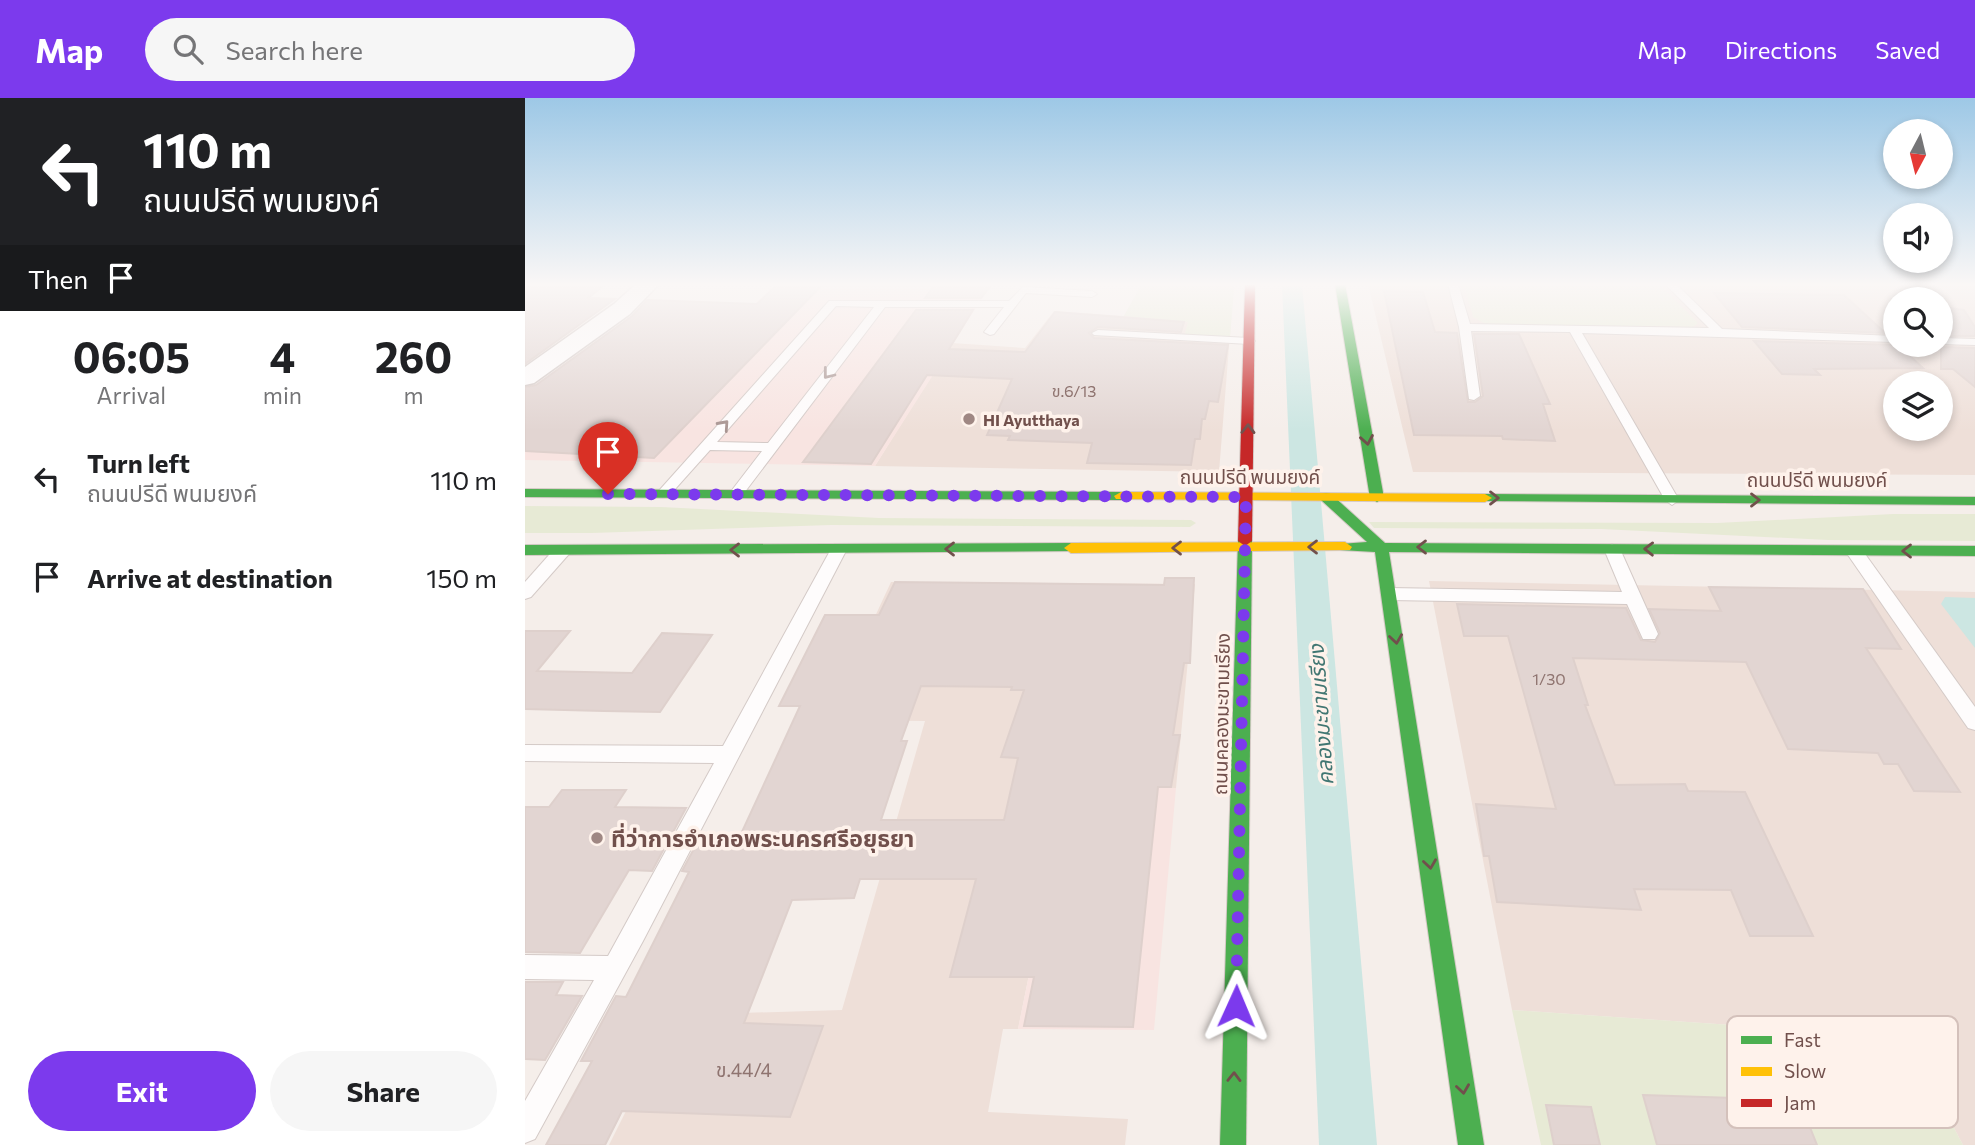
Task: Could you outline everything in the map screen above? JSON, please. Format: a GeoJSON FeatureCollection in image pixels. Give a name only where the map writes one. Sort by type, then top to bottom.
{"type":"FeatureCollection","features":[{"type":"Feature","properties":{"kind":"main road","name":"ถนนคลองมะขามเรียง"},"geometry":{"type":"LineString","coordinates":[[1233,1145],[1249,333]]}},
{"type":"Feature","properties":{"kind":"main road"},"geometry":{"type":"LineString","coordinates":[[1348,333],[1377,498]]}},
{"type":"Feature","properties":{"kind":"main road","name":"ถนนปรีดี พนมยงค์"},"geometry":{"type":"LineString","coordinates":[[525,493],[1975,501]]}},
{"type":"Feature","properties":{"kind":"main road"},"geometry":{"type":"LineString","coordinates":[[1326,498],[1381,547],[1471,1145]]}},
{"type":"Feature","properties":{"kind":"main road"},"geometry":{"type":"LineString","coordinates":[[525,550],[1381,547],[1975,551]]}},
{"type":"Feature","properties":{"kind":"street"},"geometry":{"type":"LineString","coordinates":[[525,378],[588,333]]}},
{"type":"Feature","properties":{"kind":"lane"},"geometry":{"type":"LineString","coordinates":[[663,494],[806,333]]}},
{"type":"Feature","properties":{"kind":"lane"},"geometry":{"type":"LineString","coordinates":[[736,494],[860,333]]}},
{"type":"Feature","properties":{"kind":"lane"},"geometry":{"type":"LineString","coordinates":[[1098,333],[1249,341]]}},
{"type":"Feature","properties":{"kind":"lane"},"geometry":{"type":"LineString","coordinates":[[1466,333],[1474,396]]}},
{"type":"Feature","properties":{"kind":"lane"},"geometry":{"type":"LineString","coordinates":[[1576,333],[1672,500]]}},
{"type":"Feature","properties":{"kind":"lane"},"geometry":{"type":"LineString","coordinates":[[1741,333],[1883,339]]}},
{"type":"Feature","properties":{"kind":"lane"},"geometry":{"type":"LineString","coordinates":[[1953,341],[1975,342]]}},
{"type":"Feature","properties":{"kind":"lane"},"geometry":{"type":"LineString","coordinates":[[706,446],[773,447]]}},
{"type":"Feature","properties":{"kind":"lane"},"geometry":{"type":"LineString","coordinates":[[525,1129],[534,1096],[615,968],[839,549]]}},
{"type":"Feature","properties":{"kind":"lane"},"geometry":{"type":"LineString","coordinates":[[1612,549],[1649,634]]}},
{"type":"Feature","properties":{"kind":"lane"},"geometry":{"type":"LineString","coordinates":[[525,593],[563,550]]}},
{"type":"Feature","properties":{"kind":"lane"},"geometry":{"type":"LineString","coordinates":[[1854,551],[1975,722]]}},
{"type":"Feature","properties":{"kind":"lane"},"geometry":{"type":"LineString","coordinates":[[1389,594],[1633,598]]}},
{"type":"Feature","properties":{"kind":"lane"},"geometry":{"type":"LineString","coordinates":[[525,753],[730,755]]}},
{"type":"Feature","properties":{"kind":"lane"},"geometry":{"type":"LineString","coordinates":[[525,967],[615,968]]}},
{"type":"Feature","properties":{"kind":"shaded area"},"geometry":{"type":"Polygon","coordinates":[[[723,333],[960,333],[875,466],[525,460],[525,413],[632,416],[723,333]]]}},
{"type":"Feature","properties":{"kind":"shaded area"},"geometry":{"type":"Polygon","coordinates":[[[1037,333],[1230,333],[1219,472],[875,466],[952,343],[1025,348],[1037,333]]]}},
{"type":"Feature","properties":{"kind":"shaded area"},"geometry":{"type":"Polygon","coordinates":[[[1380,333],[1883,333],[1883,357],[1953,357],[1953,333],[1975,333],[1975,475],[1413,472],[1380,333]]]}},
{"type":"Feature","properties":{"kind":"shaded area"},"geometry":{"type":"Polygon","coordinates":[[[1429,581],[1975,592],[1975,1145],[1963,1145],[1954,1128],[1958,1128],[1958,1016],[1727,1016],[1727,1025],[1512,1010],[1429,581]]]}},
{"type":"Feature","properties":{"kind":"shaded area"},"geometry":{"type":"Polygon","coordinates":[[[891,582],[1195,584],[1176,788],[1067,787],[1018,1029],[1003,1029],[988,1112],[1128,1119],[1125,1145],[609,1145],[674,1015],[842,1010],[925,721],[827,720],[891,582]]]}},
{"type":"Feature","properties":{"kind":"shaded area"},"geometry":{"type":"Polygon","coordinates":[[[1067,787],[1176,788],[1154,1030],[1018,1029],[1067,787]]]}},
{"type":"Feature","properties":{"kind":"green space"},"geometry":{"type":"Polygon","coordinates":[[[1185,333],[1230,333],[1230,338],[1184,337],[1185,333]]]}},
{"type":"Feature","properties":{"kind":"green space"},"geometry":{"type":"Polygon","coordinates":[[[525,506],[661,507],[879,518],[1191,520],[1196,523],[1190,527],[831,525],[525,533],[525,506]]]}},
{"type":"Feature","properties":{"kind":"green space"},"geometry":{"type":"Polygon","coordinates":[[[1893,514],[1975,514],[1975,541],[1828,540],[1601,529],[1374,528],[1369,522],[1717,523],[1893,514]]]}},
{"type":"Feature","properties":{"kind":"green space"},"geometry":{"type":"Polygon","coordinates":[[[1512,1010],[1727,1025],[1727,1128],[1954,1128],[1963,1145],[1541,1145],[1512,1010]]]}},
{"type":"Feature","properties":{"kind":"water"},"geometry":{"type":"Polygon","coordinates":[[[1945,597],[1975,598],[1975,648],[1941,604],[1945,597]]]}},
{"type":"Feature","properties":{"kind":"building"},"geometry":{"type":"Polygon","coordinates":[[[525,333],[568,333],[525,364],[525,333]]]}},
{"type":"Feature","properties":{"kind":"building"},"geometry":{"type":"Polygon","coordinates":[[[609,333],[776,333],[654,458],[525,451],[525,387],[536,385],[609,333]]]}},
{"type":"Feature","properties":{"kind":"building"},"geometry":{"type":"Polygon","coordinates":[[[899,333],[959,333],[949,349],[1025,352],[1039,333],[1089,333],[1094,338],[1228,345],[1218,402],[1209,401],[1205,419],[1202,419],[1200,439],[1195,439],[1191,465],[1087,463],[1092,443],[1008,440],[1010,436],[987,435],[1012,379],[927,375],[871,464],[803,462],[899,333]]]}},
{"type":"Feature","properties":{"kind":"building"},"geometry":{"type":"Polygon","coordinates":[[[1393,333],[1457,333],[1468,402],[1475,402],[1483,396],[1474,334],[1519,334],[1550,404],[1543,404],[1555,441],[1503,439],[1502,436],[1414,435],[1393,333]]]}},
{"type":"Feature","properties":{"kind":"building"},"geometry":{"type":"Polygon","coordinates":[[[1953,333],[1975,333],[1975,336],[1953,336],[1953,333]]]}},
{"type":"Feature","properties":{"kind":"building"},"geometry":{"type":"Polygon","coordinates":[[[1754,341],[1883,345],[1883,357],[1911,357],[1923,368],[1814,369],[1820,375],[1782,374],[1754,341]]]}},
{"type":"Feature","properties":{"kind":"building"},"geometry":{"type":"Polygon","coordinates":[[[1953,347],[1975,348],[1975,387],[1953,369],[1941,369],[1941,357],[1953,357],[1953,347]]]}},
{"type":"Feature","properties":{"kind":"building"},"geometry":{"type":"Polygon","coordinates":[[[1165,578],[1194,578],[1190,663],[1184,663],[1173,735],[1180,735],[1171,787],[1158,787],[1133,1027],[1024,1026],[1034,977],[950,977],[976,879],[860,879],[854,898],[792,900],[744,1023],[823,1026],[790,1117],[622,1111],[605,1145],[546,1145],[592,1061],[581,1061],[616,996],[626,997],[689,872],[682,871],[702,834],[741,834],[800,706],[779,706],[825,615],[879,615],[895,582],[1164,585],[1165,578]],[[921,686],[901,741],[907,741],[881,820],[1004,820],[1018,758],[1001,757],[1024,690],[1011,690],[1012,687],[921,686]]]}},
{"type":"Feature","properties":{"kind":"building"},"geometry":{"type":"Polygon","coordinates":[[[1709,587],[1863,589],[1901,649],[1866,648],[1960,792],[1914,791],[1898,764],[1884,764],[1878,753],[1788,749],[1746,662],[1573,658],[1588,705],[1585,705],[1615,785],[1685,784],[1688,791],[1745,792],[1813,936],[1750,936],[1731,890],[1634,889],[1641,910],[1497,902],[1489,856],[1484,856],[1476,804],[1556,809],[1508,636],[1464,636],[1457,604],[1626,608],[1641,640],[1655,642],[1660,633],[1649,609],[1721,611],[1709,587]]]}},
{"type":"Feature","properties":{"kind":"building"},"geometry":{"type":"Polygon","coordinates":[[[525,631],[570,631],[537,671],[632,673],[662,633],[712,635],[660,712],[604,711],[525,709],[525,631]]]}},
{"type":"Feature","properties":{"kind":"building","name":"ที่ว่าการอำเภอพระนครศรีอยุธยา"},"geometry":{"type":"Polygon","coordinates":[[[562,790],[626,790],[615,807],[686,808],[652,871],[629,870],[580,953],[525,952],[525,807],[549,807],[562,790]]]}},
{"type":"Feature","properties":{"kind":"building"},"geometry":{"type":"Polygon","coordinates":[[[525,982],[563,982],[556,995],[582,996],[545,1060],[525,1059],[525,982]]]}},
{"type":"Feature","properties":{"kind":"building"},"geometry":{"type":"Polygon","coordinates":[[[1643,1095],[1727,1098],[1727,1128],[1810,1128],[1817,1145],[1657,1145],[1643,1095]]]}},
{"type":"Feature","properties":{"kind":"building"},"geometry":{"type":"Polygon","coordinates":[[[1546,1105],[1591,1107],[1600,1145],[1554,1145],[1546,1105]]]}},
{"type":"Feature","properties":{"kind":"waterway","name":"คลองมะขามเรียง"},"geometry":{"type":"LineString","coordinates":[[1295,333],[1348,1145]]}},
{"type":"Feature","properties":{"kind":"traffic: fast"},"geometry":{"type":"LineString","coordinates":[[1348,333],[1377,498]]}},
{"type":"Feature","properties":{"kind":"traffic: fast"},"geometry":{"type":"LineString","coordinates":[[525,493],[1121,496]]}},
{"type":"Feature","properties":{"kind":"traffic: fast"},"geometry":{"type":"LineString","coordinates":[[1326,497],[1381,547],[1471,1145]]}},
{"type":"Feature","properties":{"kind":"traffic: fast"},"geometry":{"type":"LineString","coordinates":[[1485,498],[1975,501]]}},
{"type":"Feature","properties":{"kind":"traffic: fast"},"geometry":{"type":"LineString","coordinates":[[1233,1145],[1245,541]]}},
{"type":"Feature","properties":{"kind":"traffic: fast"},"geometry":{"type":"LineString","coordinates":[[1345,547],[1975,551]]}},
{"type":"Feature","properties":{"kind":"traffic: fast"},"geometry":{"type":"LineString","coordinates":[[525,550],[1071,548]]}},
{"type":"Feature","properties":{"kind":"traffic: slow"},"geometry":{"type":"LineString","coordinates":[[1121,496],[1485,498]]}},
{"type":"Feature","properties":{"kind":"traffic: slow"},"geometry":{"type":"LineString","coordinates":[[1071,548],[1345,547]]}},
{"type":"Feature","properties":{"kind":"traffic: jam"},"geometry":{"type":"LineString","coordinates":[[1245,541],[1249,333]]}},
{"type":"Feature","properties":{"kind":"place","name":"HI Ayutthaya"},"geometry":{"type":"Point","coordinates":[969,419]}},
{"type":"Feature","properties":{"kind":"place","name":"ที่ว่าการอำเภอพระนครศรีอยุธยา"},"geometry":{"type":"Point","coordinates":[597,838]}},
{"type":"Feature","properties":{"kind":"route"},"geometry":{"type":"LineString","coordinates":[[608,494],[1246,497],[1236,1006]]}}]}
